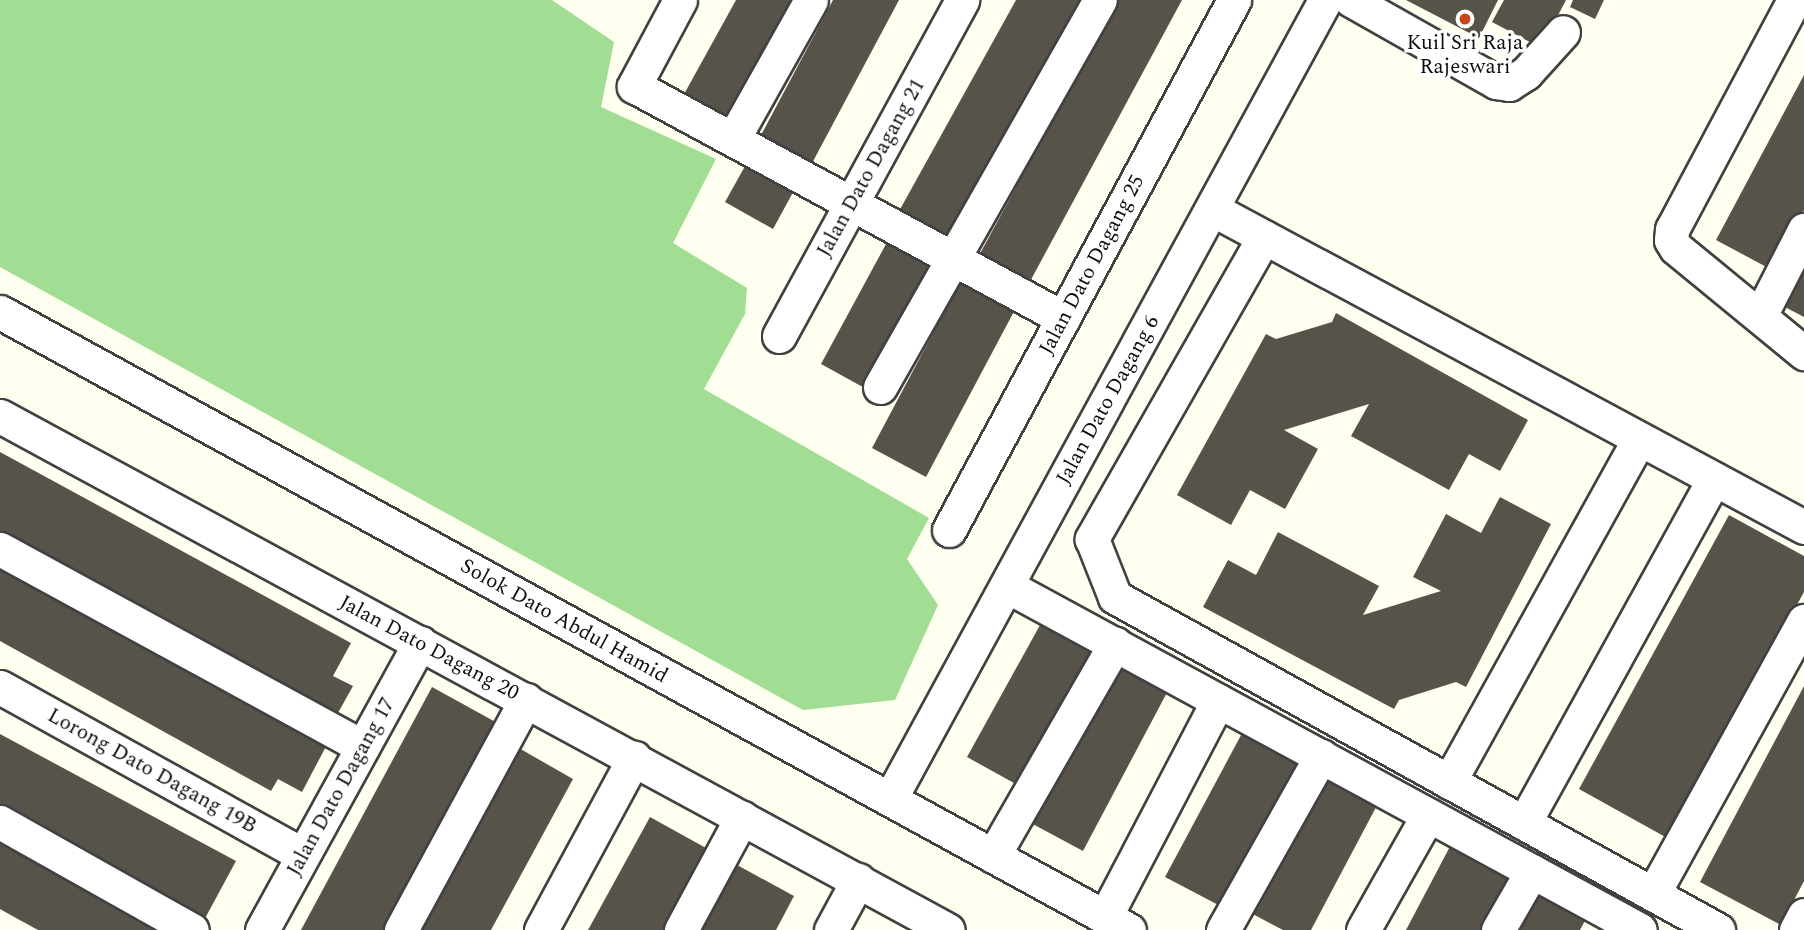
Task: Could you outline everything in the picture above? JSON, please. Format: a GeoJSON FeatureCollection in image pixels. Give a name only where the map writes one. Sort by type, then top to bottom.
{"type":"FeatureCollection","features":[{"type":"Feature","properties":{"kind":"street"},"geometry":{"type":"LineString","coordinates":[[680,0],[634,86],[1063,318]]}},
{"type":"Feature","properties":{"kind":"street"},"geometry":{"type":"LineString","coordinates":[[733,139],[811,0]]}},
{"type":"Feature","properties":{"kind":"street","name":"Jalan Dato Dagang 21"},"geometry":{"type":"LineString","coordinates":[[779,336],[962,0]]}},
{"type":"Feature","properties":{"kind":"street"},"geometry":{"type":"LineString","coordinates":[[880,387],[951,257],[1100,0]]}},
{"type":"Feature","properties":{"kind":"street","name":"Jalan Dato Dagang 25"},"geometry":{"type":"LineString","coordinates":[[949,530],[1234,0]]}},
{"type":"Feature","properties":{"kind":"street","name":"Jalan Dato Dagang 6"},"geometry":{"type":"LineString","coordinates":[[890,799],[1325,0]]}},
{"type":"Feature","properties":{"kind":"street"},"geometry":{"type":"LineString","coordinates":[[1351,0],[1496,82],[1509,84],[1526,73],[1563,32]]}},
{"type":"Feature","properties":{"kind":"street"},"geometry":{"type":"LineString","coordinates":[[1794,0],[1672,229],[1671,240],[1676,248],[1804,354]]}},
{"type":"Feature","properties":{"kind":"street"},"geometry":{"type":"LineString","coordinates":[[1212,209],[1804,527]]}},
{"type":"Feature","properties":{"kind":"street"},"geometry":{"type":"LineString","coordinates":[[1760,316],[1804,230]]}},
{"type":"Feature","properties":{"kind":"street"},"geometry":{"type":"LineString","coordinates":[[1264,237],[1093,539],[1115,597],[1718,930]]}},
{"type":"Feature","properties":{"kind":"street","name":"Solok Dato Abdul Hamid"},"geometry":{"type":"LineString","coordinates":[[0,312],[1117,923]]}},
{"type":"Feature","properties":{"kind":"street","name":"Jalan Dato Dagang 20"},"geometry":{"type":"LineString","coordinates":[[0,416],[948,930]]}},
{"type":"Feature","properties":{"kind":"street"},"geometry":{"type":"LineString","coordinates":[[1449,782],[1639,439]]}},
{"type":"Feature","properties":{"kind":"street"},"geometry":{"type":"LineString","coordinates":[[1524,823],[1714,479]]}},
{"type":"Feature","properties":{"kind":"street"},"geometry":{"type":"LineString","coordinates":[[0,549],[363,747]]}},
{"type":"Feature","properties":{"kind":"street"},"geometry":{"type":"LineString","coordinates":[[1007,586],[1639,930]]}},
{"type":"Feature","properties":{"kind":"street"},"geometry":{"type":"LineString","coordinates":[[1653,894],[1804,621]]}},
{"type":"Feature","properties":{"kind":"street","name":"Jalan Dato Dagang 17"},"geometry":{"type":"LineString","coordinates":[[262,930],[420,643]]}},
{"type":"Feature","properties":{"kind":"street"},"geometry":{"type":"LineString","coordinates":[[993,856],[1115,645]]}},
{"type":"Feature","properties":{"kind":"street","name":"Lorong Dato Dagang 19B"},"geometry":{"type":"LineString","coordinates":[[0,687],[303,855]]}},
{"type":"Feature","properties":{"kind":"street"},"geometry":{"type":"LineString","coordinates":[[401,930],[526,700]]}},
{"type":"Feature","properties":{"kind":"street"},"geometry":{"type":"LineString","coordinates":[[1117,923],[1218,701]]}},
{"type":"Feature","properties":{"kind":"street"},"geometry":{"type":"LineString","coordinates":[[1223,930],[1321,756]]}},
{"type":"Feature","properties":{"kind":"street"},"geometry":{"type":"LineString","coordinates":[[541,930],[634,758]]}},
{"type":"Feature","properties":{"kind":"street"},"geometry":{"type":"LineString","coordinates":[[1363,930],[1428,814]]}},
{"type":"Feature","properties":{"kind":"street"},"geometry":{"type":"LineString","coordinates":[[681,930],[742,817]]}},
{"type":"Feature","properties":{"kind":"street"},"geometry":{"type":"LineString","coordinates":[[0,822],[192,930]]}},
{"type":"Feature","properties":{"kind":"street"},"geometry":{"type":"LineString","coordinates":[[1498,930],[1532,871]]}},
{"type":"Feature","properties":{"kind":"street"},"geometry":{"type":"LineString","coordinates":[[831,930],[858,880]]}},
{"type":"Feature","properties":{"kind":"street"},"geometry":{"type":"LineString","coordinates":[[1796,930],[1804,915]]}},
{"type":"Feature","properties":{"kind":"green space"},"geometry":{"type":"Polygon","coordinates":[[[0,0],[552,0],[614,42],[601,107],[716,159],[673,243],[747,288],[745,314],[704,389],[929,518],[907,559],[938,605],[895,700],[803,710],[0,267],[0,0]]]}},
{"type":"Feature","properties":{"kind":"building"},"geometry":{"type":"Polygon","coordinates":[[[736,0],[799,0],[732,123],[683,96],[736,0]]]}},
{"type":"Feature","properties":{"kind":"building"},"geometry":{"type":"Polygon","coordinates":[[[833,0],[899,0],[810,167],[759,139],[833,0]]]}},
{"type":"Feature","properties":{"kind":"building"},"geometry":{"type":"Polygon","coordinates":[[[1016,0],[1088,0],[952,243],[898,213],[1016,0]]]}},
{"type":"Feature","properties":{"kind":"building"},"geometry":{"type":"Polygon","coordinates":[[[1118,0],[1182,0],[1027,287],[977,259],[1118,0]]]}},
{"type":"Feature","properties":{"kind":"building","name":"Kuil Sri Raja Rajeswari"},"geometry":{"type":"Polygon","coordinates":[[[1406,0],[1498,0],[1479,38],[1406,0]]]}},
{"type":"Feature","properties":{"kind":"building"},"geometry":{"type":"Polygon","coordinates":[[[1504,0],[1566,0],[1541,48],[1492,22],[1504,0]]]}},
{"type":"Feature","properties":{"kind":"building"},"geometry":{"type":"Polygon","coordinates":[[[1573,0],[1604,0],[1595,19],[1570,7],[1573,0]]]}},
{"type":"Feature","properties":{"kind":"building"},"geometry":{"type":"Polygon","coordinates":[[[1804,75],[1804,210],[1772,270],[1716,240],[1804,75]]]}},
{"type":"Feature","properties":{"kind":"building"},"geometry":{"type":"Polygon","coordinates":[[[749,159],[797,185],[773,229],[725,202],[749,159]]]}},
{"type":"Feature","properties":{"kind":"building"},"geometry":{"type":"Polygon","coordinates":[[[892,233],[941,260],[870,391],[821,364],[892,233]]]}},
{"type":"Feature","properties":{"kind":"building"},"geometry":{"type":"Polygon","coordinates":[[[1804,262],[1804,317],[1781,305],[1804,262]]]}},
{"type":"Feature","properties":{"kind":"building"},"geometry":{"type":"Polygon","coordinates":[[[965,273],[1019,302],[926,477],[872,448],[965,273]]]}},
{"type":"Feature","properties":{"kind":"building"},"geometry":{"type":"Polygon","coordinates":[[[1336,313],[1528,420],[1500,471],[1469,454],[1449,490],[1351,436],[1369,404],[1284,430],[1318,449],[1285,509],[1250,490],[1231,525],[1177,495],[1266,334],[1276,339],[1332,322],[1336,313]]]}},
{"type":"Feature","properties":{"kind":"building"},"geometry":{"type":"Polygon","coordinates":[[[0,452],[351,643],[333,676],[353,686],[334,720],[0,539],[0,452]]]}},
{"type":"Feature","properties":{"kind":"building"},"geometry":{"type":"Polygon","coordinates":[[[1500,497],[1551,524],[1466,687],[1456,682],[1399,700],[1394,709],[1203,607],[1228,560],[1256,575],[1278,532],[1379,586],[1363,615],[1441,591],[1413,577],[1446,514],[1481,533],[1500,497]]]}},
{"type":"Feature","properties":{"kind":"building"},"geometry":{"type":"Polygon","coordinates":[[[1729,515],[1804,556],[1804,592],[1669,839],[1579,789],[1729,515]]]}},
{"type":"Feature","properties":{"kind":"building"},"geometry":{"type":"Polygon","coordinates":[[[0,555],[331,737],[302,792],[278,779],[271,791],[0,641],[0,555]]]}},
{"type":"Feature","properties":{"kind":"building"},"geometry":{"type":"Polygon","coordinates":[[[1045,616],[1099,646],[1021,787],[967,757],[1045,616]]]}},
{"type":"Feature","properties":{"kind":"building"},"geometry":{"type":"Polygon","coordinates":[[[1117,656],[1171,685],[1083,851],[1029,822],[1117,656]]]}},
{"type":"Feature","properties":{"kind":"building"},"geometry":{"type":"Polygon","coordinates":[[[1804,686],[1804,881],[1781,925],[1700,882],[1804,686]]]}},
{"type":"Feature","properties":{"kind":"building"},"geometry":{"type":"Polygon","coordinates":[[[432,687],[501,725],[391,930],[301,930],[432,687]]]}},
{"type":"Feature","properties":{"kind":"building"},"geometry":{"type":"Polygon","coordinates":[[[1247,724],[1307,757],[1226,909],[1165,877],[1247,724]]]}},
{"type":"Feature","properties":{"kind":"building"},"geometry":{"type":"Polygon","coordinates":[[[0,734],[236,861],[202,924],[0,815],[0,734]]]}},
{"type":"Feature","properties":{"kind":"building"},"geometry":{"type":"Polygon","coordinates":[[[510,743],[573,779],[491,930],[408,930],[510,743]]]}},
{"type":"Feature","properties":{"kind":"building"},"geometry":{"type":"Polygon","coordinates":[[[1325,765],[1382,796],[1311,930],[1283,930],[1247,911],[1325,765]]]}},
{"type":"Feature","properties":{"kind":"building"},"geometry":{"type":"Polygon","coordinates":[[[650,817],[715,853],[673,930],[588,930],[650,817]]]}},
{"type":"Feature","properties":{"kind":"building"},"geometry":{"type":"Polygon","coordinates":[[[0,833],[178,930],[38,930],[0,909],[0,833]]]}},
{"type":"Feature","properties":{"kind":"building"},"geometry":{"type":"Polygon","coordinates":[[[1455,837],[1515,868],[1483,930],[1406,930],[1455,837]]]}},
{"type":"Feature","properties":{"kind":"building"},"geometry":{"type":"Polygon","coordinates":[[[728,860],[794,896],[776,930],[690,930],[728,860]]]}},
{"type":"Feature","properties":{"kind":"building"},"geometry":{"type":"Polygon","coordinates":[[[1532,877],[1591,909],[1580,930],[1504,930],[1532,877]]]}},
{"type":"Feature","properties":{"kind":"place","name":"Kuil Sri Raja Rajeswari"},"geometry":{"type":"Point","coordinates":[1465,19]}}]}
